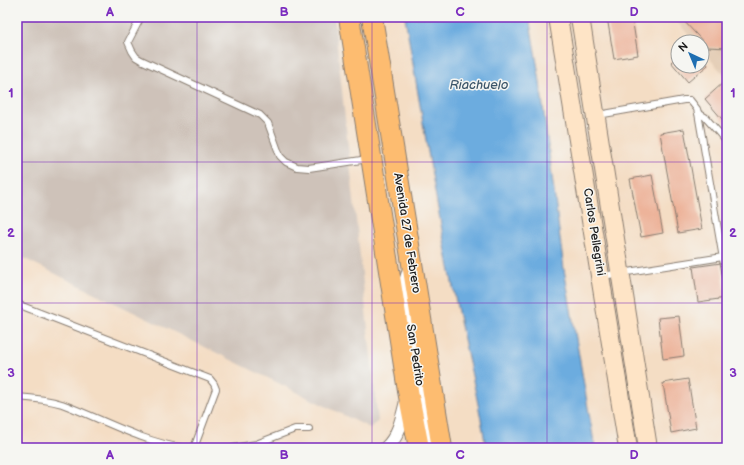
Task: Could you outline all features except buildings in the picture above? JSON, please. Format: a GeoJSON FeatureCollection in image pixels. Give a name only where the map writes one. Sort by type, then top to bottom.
{"type":"FeatureCollection","features":[{"type":"Feature","properties":{"kind":"main road","name":"Avenida 27 de Febrero"},"geometry":{"type":"LineString","coordinates":[[349,17],[408,391],[419,448]]}},
{"type":"Feature","properties":{"kind":"main road","name":"Avenida 27 de Febrero"},"geometry":{"type":"LineString","coordinates":[[372,17],[442,448]]}},
{"type":"Feature","properties":{"kind":"main road","name":"Carlos Pellegrini"},"geometry":{"type":"LineString","coordinates":[[558,17],[628,448]]}},
{"type":"Feature","properties":{"kind":"main road","name":"Carlos Pellegrini"},"geometry":{"type":"LineString","coordinates":[[580,17],[648,448]]}},
{"type":"Feature","properties":{"kind":"street","name":"San Pedrito"},"geometry":{"type":"LineString","coordinates":[[411,262],[404,287],[430,448]]}},
{"type":"Feature","properties":{"kind":"street","name":"San Pedrito"},"geometry":{"type":"LineString","coordinates":[[386,448],[397,433],[408,391]]}},
{"type":"Feature","properties":{"kind":"lane"},"geometry":{"type":"LineString","coordinates":[[141,17],[128,42],[136,57],[260,115],[268,123],[280,156],[286,162],[297,167],[309,168],[372,159]]}},
{"type":"Feature","properties":{"kind":"lane"},"geometry":{"type":"LineString","coordinates":[[595,116],[684,100],[690,100],[694,104],[698,113],[727,282]]}},
{"type":"Feature","properties":{"kind":"lane"},"geometry":{"type":"LineString","coordinates":[[698,113],[706,117],[727,142]]}},
{"type":"Feature","properties":{"kind":"lane"},"geometry":{"type":"LineString","coordinates":[[601,276],[723,257]]}},
{"type":"Feature","properties":{"kind":"lane"},"geometry":{"type":"LineString","coordinates":[[17,304],[210,379],[216,389],[194,448]]}},
{"type":"Feature","properties":{"kind":"lane"},"geometry":{"type":"LineString","coordinates":[[17,397],[61,404],[115,427],[170,446],[183,448]]}},
{"type":"Feature","properties":{"kind":"lane"},"geometry":{"type":"LineString","coordinates":[[233,448],[256,444],[295,429],[309,430]]}},
{"type":"Feature","properties":{"kind":"shaded area"},"geometry":{"type":"Polygon","coordinates":[[[17,17],[334,17],[378,421],[370,428],[17,255],[17,17]]]}},
{"type":"Feature","properties":{"kind":"shaded area"},"geometry":{"type":"Polygon","coordinates":[[[673,17],[727,17],[727,78],[710,59],[710,34],[688,34],[673,17]]]}},
{"type":"Feature","properties":{"kind":"water","name":"Riachuelo"},"geometry":{"type":"Polygon","coordinates":[[[405,17],[529,17],[539,75],[564,269],[595,448],[486,448],[441,227],[405,17]]]}}]}
